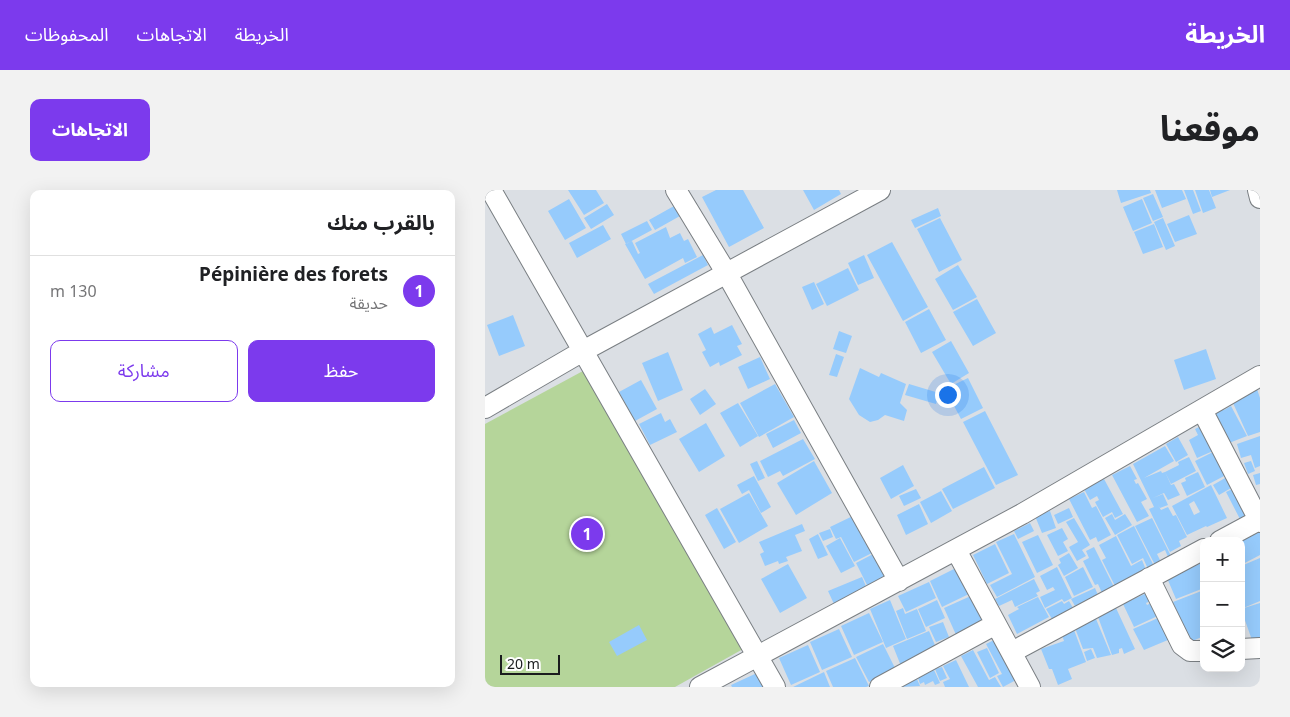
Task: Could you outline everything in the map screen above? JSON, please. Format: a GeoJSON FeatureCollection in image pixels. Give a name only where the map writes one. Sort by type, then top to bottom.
{"type":"FeatureCollection","features":[{"type":"Feature","properties":{"kind":"street"},"geometry":{"type":"LineString","coordinates":[[491,190],[775,687]]}},
{"type":"Feature","properties":{"kind":"street"},"geometry":{"type":"LineString","coordinates":[[676,190],[727,274],[899,581]]}},
{"type":"Feature","properties":{"kind":"street"},"geometry":{"type":"LineString","coordinates":[[485,408],[583,351],[879,190]]}},
{"type":"Feature","properties":{"kind":"street"},"geometry":{"type":"LineString","coordinates":[[1258,190],[1260,198]]}},
{"type":"Feature","properties":{"kind":"street"},"geometry":{"type":"LineString","coordinates":[[700,687],[1022,514],[1260,376]]}},
{"type":"Feature","properties":{"kind":"street"},"geometry":{"type":"LineString","coordinates":[[1203,410],[1259,521],[1228,537]]}},
{"type":"Feature","properties":{"kind":"street"},"geometry":{"type":"LineString","coordinates":[[956,550],[1030,687]]}},
{"type":"Feature","properties":{"kind":"street"},"geometry":{"type":"LineString","coordinates":[[1012,652],[1200,551]]}},
{"type":"Feature","properties":{"kind":"street"},"geometry":{"type":"LineString","coordinates":[[1149,578],[1182,645],[1190,651],[1200,652]]}},
{"type":"Feature","properties":{"kind":"street"},"geometry":{"type":"LineString","coordinates":[[880,687],[996,624]]}},
{"type":"Feature","properties":{"kind":"street"},"geometry":{"type":"LineString","coordinates":[[1245,649],[1260,648]]}},
{"type":"Feature","properties":{"kind":"green space"},"geometry":{"type":"Polygon","coordinates":[[[594,365],[752,644],[675,687],[485,687],[485,424],[594,365]]]}},
{"type":"Feature","properties":{"kind":"building"},"geometry":{"type":"Polygon","coordinates":[[[568,190],[596,190],[604,203],[584,215],[568,190]]]}},
{"type":"Feature","properties":{"kind":"building"},"geometry":{"type":"Polygon","coordinates":[[[716,190],[743,190],[764,228],[729,247],[702,197],[716,190]]]}},
{"type":"Feature","properties":{"kind":"building"},"geometry":{"type":"Polygon","coordinates":[[[803,190],[839,190],[841,194],[814,210],[803,190]]]}},
{"type":"Feature","properties":{"kind":"building"},"geometry":{"type":"Polygon","coordinates":[[[1117,190],[1150,190],[1151,193],[1121,203],[1117,190]]]}},
{"type":"Feature","properties":{"kind":"building"},"geometry":{"type":"Polygon","coordinates":[[[1155,190],[1182,190],[1186,199],[1162,208],[1155,190]]]}},
{"type":"Feature","properties":{"kind":"building"},"geometry":{"type":"Polygon","coordinates":[[[1184,190],[1193,190],[1201,211],[1193,214],[1184,190]]]}},
{"type":"Feature","properties":{"kind":"building"},"geometry":{"type":"Polygon","coordinates":[[[1195,190],[1209,190],[1216,208],[1203,213],[1195,190]]]}},
{"type":"Feature","properties":{"kind":"building"},"geometry":{"type":"Polygon","coordinates":[[[1210,190],[1230,190],[1212,197],[1210,190]]]}},
{"type":"Feature","properties":{"kind":"building"},"geometry":{"type":"Polygon","coordinates":[[[1153,194],[1163,217],[1153,221],[1143,198],[1153,194]]]}},
{"type":"Feature","properties":{"kind":"building"},"geometry":{"type":"Polygon","coordinates":[[[569,199],[586,228],[565,240],[548,211],[569,199]]]}},
{"type":"Feature","properties":{"kind":"building"},"geometry":{"type":"Polygon","coordinates":[[[1142,199],[1152,223],[1133,231],[1123,207],[1142,199]]]}},
{"type":"Feature","properties":{"kind":"building"},"geometry":{"type":"Polygon","coordinates":[[[607,204],[614,215],[591,229],[584,218],[607,204]]]}},
{"type":"Feature","properties":{"kind":"building"},"geometry":{"type":"Polygon","coordinates":[[[674,206],[680,216],[655,230],[649,220],[674,206]]]}},
{"type":"Feature","properties":{"kind":"building"},"geometry":{"type":"Polygon","coordinates":[[[938,208],[941,216],[915,228],[911,220],[938,208]]]}},
{"type":"Feature","properties":{"kind":"building"},"geometry":{"type":"Polygon","coordinates":[[[1189,215],[1197,234],[1175,242],[1167,224],[1189,215]]]}},
{"type":"Feature","properties":{"kind":"building"},"geometry":{"type":"Polygon","coordinates":[[[940,218],[962,260],[939,272],[917,229],[940,218]]]}},
{"type":"Feature","properties":{"kind":"building"},"geometry":{"type":"Polygon","coordinates":[[[1163,218],[1175,246],[1166,250],[1154,222],[1163,218]]]}},
{"type":"Feature","properties":{"kind":"building"},"geometry":{"type":"Polygon","coordinates":[[[647,221],[652,230],[626,244],[621,234],[647,221]]]}},
{"type":"Feature","properties":{"kind":"building"},"geometry":{"type":"Polygon","coordinates":[[[1154,224],[1163,247],[1143,254],[1134,232],[1154,224]]]}},
{"type":"Feature","properties":{"kind":"building"},"geometry":{"type":"Polygon","coordinates":[[[603,225],[611,239],[577,258],[569,243],[603,225]]]}},
{"type":"Feature","properties":{"kind":"building"},"geometry":{"type":"Polygon","coordinates":[[[666,227],[670,238],[680,233],[684,241],[688,239],[697,257],[685,263],[683,258],[645,279],[625,244],[632,241],[638,254],[640,253],[635,243],[666,227]]]}},
{"type":"Feature","properties":{"kind":"building"},"geometry":{"type":"Polygon","coordinates":[[[892,242],[928,307],[903,321],[867,255],[892,242]]]}},
{"type":"Feature","properties":{"kind":"building"},"geometry":{"type":"Polygon","coordinates":[[[703,255],[708,265],[654,294],[648,284],[703,255]]]}},
{"type":"Feature","properties":{"kind":"building"},"geometry":{"type":"Polygon","coordinates":[[[864,255],[874,278],[858,285],[848,263],[864,255]]]}},
{"type":"Feature","properties":{"kind":"building"},"geometry":{"type":"Polygon","coordinates":[[[958,265],[977,297],[953,310],[935,279],[958,265]]]}},
{"type":"Feature","properties":{"kind":"building"},"geometry":{"type":"Polygon","coordinates":[[[848,268],[859,290],[827,306],[816,284],[848,268]]]}},
{"type":"Feature","properties":{"kind":"building"},"geometry":{"type":"Polygon","coordinates":[[[814,282],[824,304],[812,310],[802,287],[814,282]]]}},
{"type":"Feature","properties":{"kind":"building"},"geometry":{"type":"Polygon","coordinates":[[[977,299],[996,333],[973,346],[953,312],[977,299]]]}},
{"type":"Feature","properties":{"kind":"building"},"geometry":{"type":"Polygon","coordinates":[[[929,309],[946,340],[921,353],[905,322],[929,309]]]}},
{"type":"Feature","properties":{"kind":"building"},"geometry":{"type":"Polygon","coordinates":[[[513,315],[525,346],[499,356],[487,325],[513,315]]]}},
{"type":"Feature","properties":{"kind":"building"},"geometry":{"type":"Polygon","coordinates":[[[732,325],[742,344],[737,346],[742,355],[720,366],[719,362],[710,367],[702,352],[706,350],[698,334],[711,327],[714,334],[732,325]]]}},
{"type":"Feature","properties":{"kind":"building"},"geometry":{"type":"Polygon","coordinates":[[[839,331],[852,336],[846,353],[833,349],[839,331]]]}},
{"type":"Feature","properties":{"kind":"building"},"geometry":{"type":"Polygon","coordinates":[[[951,341],[969,373],[951,384],[932,352],[951,341]]]}},
{"type":"Feature","properties":{"kind":"building"},"geometry":{"type":"Polygon","coordinates":[[[1206,349],[1216,379],[1184,390],[1174,360],[1206,349]]]}},
{"type":"Feature","properties":{"kind":"building"},"geometry":{"type":"Polygon","coordinates":[[[668,352],[683,390],[658,401],[642,363],[668,352]]]}},
{"type":"Feature","properties":{"kind":"building"},"geometry":{"type":"Polygon","coordinates":[[[836,354],[844,357],[837,377],[829,375],[836,354]]]}},
{"type":"Feature","properties":{"kind":"building"},"geometry":{"type":"Polygon","coordinates":[[[760,357],[770,379],[748,389],[738,367],[760,357]]]}},
{"type":"Feature","properties":{"kind":"building"},"geometry":{"type":"Polygon","coordinates":[[[860,368],[879,377],[881,373],[906,384],[900,403],[907,410],[904,421],[885,415],[878,420],[870,422],[859,415],[849,399],[860,368]]]}},
{"type":"Feature","properties":{"kind":"building"},"geometry":{"type":"Polygon","coordinates":[[[968,378],[983,408],[961,419],[945,389],[968,378]]]}},
{"type":"Feature","properties":{"kind":"building"},"geometry":{"type":"Polygon","coordinates":[[[641,380],[657,409],[635,421],[619,392],[641,380]]]}},
{"type":"Feature","properties":{"kind":"building"},"geometry":{"type":"Polygon","coordinates":[[[775,384],[794,417],[759,437],[740,403],[775,384]]]}},
{"type":"Feature","properties":{"kind":"building"},"geometry":{"type":"Polygon","coordinates":[[[909,384],[939,393],[936,404],[905,395],[909,384]]]}},
{"type":"Feature","properties":{"kind":"building"},"geometry":{"type":"Polygon","coordinates":[[[705,389],[716,404],[700,415],[690,399],[705,389]]]}},
{"type":"Feature","properties":{"kind":"building"},"geometry":{"type":"Polygon","coordinates":[[[1257,389],[1260,398],[1260,432],[1248,436],[1233,403],[1257,389]]]}},
{"type":"Feature","properties":{"kind":"building"},"geometry":{"type":"Polygon","coordinates":[[[738,403],[758,436],[740,447],[720,413],[738,403]]]}},
{"type":"Feature","properties":{"kind":"building"},"geometry":{"type":"Polygon","coordinates":[[[1220,405],[1224,410],[1231,406],[1247,436],[1229,443],[1210,410],[1220,405]]]}},
{"type":"Feature","properties":{"kind":"building"},"geometry":{"type":"Polygon","coordinates":[[[985,411],[1018,475],[996,485],[963,422],[985,411]]]}},
{"type":"Feature","properties":{"kind":"building"},"geometry":{"type":"Polygon","coordinates":[[[661,413],[665,422],[670,419],[677,432],[650,445],[639,424],[661,413]]]}},
{"type":"Feature","properties":{"kind":"building"},"geometry":{"type":"Polygon","coordinates":[[[794,420],[801,433],[773,448],[766,434],[794,420]]]}},
{"type":"Feature","properties":{"kind":"building"},"geometry":{"type":"Polygon","coordinates":[[[706,423],[725,456],[699,472],[679,439],[706,423]]]}},
{"type":"Feature","properties":{"kind":"building"},"geometry":{"type":"Polygon","coordinates":[[[1207,423],[1213,451],[1197,458],[1189,440],[1198,435],[1195,429],[1207,423]]]}},
{"type":"Feature","properties":{"kind":"building"},"geometry":{"type":"Polygon","coordinates":[[[1260,436],[1260,466],[1255,468],[1251,455],[1241,458],[1237,444],[1260,436]]]}},
{"type":"Feature","properties":{"kind":"building"},"geometry":{"type":"Polygon","coordinates":[[[1178,437],[1188,455],[1176,462],[1166,444],[1178,437]]]}},
{"type":"Feature","properties":{"kind":"building"},"geometry":{"type":"Polygon","coordinates":[[[803,439],[815,459],[783,476],[780,471],[768,477],[760,461],[803,439]]]}},
{"type":"Feature","properties":{"kind":"building"},"geometry":{"type":"Polygon","coordinates":[[[1165,446],[1174,461],[1144,478],[1161,471],[1162,473],[1165,472],[1171,485],[1174,484],[1180,495],[1168,500],[1164,493],[1153,498],[1163,494],[1168,505],[1160,508],[1158,505],[1161,510],[1168,507],[1173,516],[1176,515],[1187,537],[1179,541],[1181,546],[1170,552],[1149,509],[1154,507],[1133,464],[1165,446]]]}},
{"type":"Feature","properties":{"kind":"building"},"geometry":{"type":"Polygon","coordinates":[[[1215,451],[1226,475],[1207,485],[1195,461],[1215,451]]]}},
{"type":"Feature","properties":{"kind":"building"},"geometry":{"type":"Polygon","coordinates":[[[1189,457],[1196,471],[1171,484],[1165,472],[1179,465],[1178,462],[1189,457]]]}},
{"type":"Feature","properties":{"kind":"building"},"geometry":{"type":"Polygon","coordinates":[[[757,461],[765,478],[758,481],[750,464],[757,461]]]}},
{"type":"Feature","properties":{"kind":"building"},"geometry":{"type":"Polygon","coordinates":[[[814,461],[832,493],[796,515],[777,483],[814,461]]]}},
{"type":"Feature","properties":{"kind":"building"},"geometry":{"type":"Polygon","coordinates":[[[1251,461],[1255,471],[1248,474],[1244,463],[1251,461]]]}},
{"type":"Feature","properties":{"kind":"building"},"geometry":{"type":"Polygon","coordinates":[[[903,465],[914,486],[891,499],[880,478],[903,465]]]}},
{"type":"Feature","properties":{"kind":"building"},"geometry":{"type":"Polygon","coordinates":[[[1130,466],[1137,479],[1134,480],[1136,484],[1138,483],[1147,499],[1141,502],[1149,516],[1137,522],[1112,475],[1130,466]]]}},
{"type":"Feature","properties":{"kind":"building"},"geometry":{"type":"Polygon","coordinates":[[[984,467],[995,488],[953,509],[942,489],[984,467]]]}},
{"type":"Feature","properties":{"kind":"building"},"geometry":{"type":"Polygon","coordinates":[[[1198,472],[1205,487],[1187,496],[1181,483],[1186,481],[1185,478],[1198,472]]]}},
{"type":"Feature","properties":{"kind":"building"},"geometry":{"type":"Polygon","coordinates":[[[1260,473],[1260,484],[1256,485],[1253,475],[1260,473]]]}},
{"type":"Feature","properties":{"kind":"building"},"geometry":{"type":"Polygon","coordinates":[[[1232,474],[1238,484],[1219,495],[1213,485],[1232,474]]]}},
{"type":"Feature","properties":{"kind":"building"},"geometry":{"type":"Polygon","coordinates":[[[754,476],[771,507],[761,513],[749,490],[742,494],[737,485],[754,476]]]}},
{"type":"Feature","properties":{"kind":"building"},"geometry":{"type":"Polygon","coordinates":[[[1104,479],[1123,514],[1115,518],[1112,512],[1103,517],[1095,502],[1099,500],[1097,496],[1090,500],[1084,489],[1104,479]]]}},
{"type":"Feature","properties":{"kind":"building"},"geometry":{"type":"Polygon","coordinates":[[[1211,485],[1227,518],[1187,535],[1172,506],[1211,485]],[[1194,501],[1189,504],[1194,515],[1200,512],[1194,501]]]}},
{"type":"Feature","properties":{"kind":"building"},"geometry":{"type":"Polygon","coordinates":[[[1241,485],[1256,516],[1242,523],[1226,492],[1241,485]]]}},
{"type":"Feature","properties":{"kind":"building"},"geometry":{"type":"Polygon","coordinates":[[[916,489],[921,498],[904,506],[899,496],[916,489]]]}},
{"type":"Feature","properties":{"kind":"building"},"geometry":{"type":"Polygon","coordinates":[[[941,491],[952,511],[931,523],[920,502],[941,491]]]}},
{"type":"Feature","properties":{"kind":"building"},"geometry":{"type":"Polygon","coordinates":[[[1084,492],[1092,508],[1096,506],[1111,535],[1098,542],[1096,537],[1090,540],[1069,499],[1084,492]]]}},
{"type":"Feature","properties":{"kind":"building"},"geometry":{"type":"Polygon","coordinates":[[[749,493],[768,526],[739,543],[720,509],[749,493]]]}},
{"type":"Feature","properties":{"kind":"building"},"geometry":{"type":"Polygon","coordinates":[[[919,504],[928,524],[906,535],[897,515],[919,504]]]}},
{"type":"Feature","properties":{"kind":"building"},"geometry":{"type":"Polygon","coordinates":[[[717,508],[736,542],[724,549],[705,515],[717,508]]]}},
{"type":"Feature","properties":{"kind":"building"},"geometry":{"type":"Polygon","coordinates":[[[1069,508],[1073,517],[1058,524],[1054,515],[1069,508]]]}},
{"type":"Feature","properties":{"kind":"building"},"geometry":{"type":"Polygon","coordinates":[[[1050,511],[1056,528],[1042,533],[1035,516],[1050,511]]]}},
{"type":"Feature","properties":{"kind":"building"},"geometry":{"type":"Polygon","coordinates":[[[859,513],[874,552],[854,562],[841,537],[836,539],[830,527],[859,513]]]}},
{"type":"Feature","properties":{"kind":"building"},"geometry":{"type":"Polygon","coordinates":[[[1112,514],[1115,520],[1125,514],[1132,525],[1115,535],[1105,518],[1112,514]]]}},
{"type":"Feature","properties":{"kind":"building"},"geometry":{"type":"Polygon","coordinates":[[[1074,518],[1090,545],[1082,550],[1086,556],[1077,561],[1069,547],[1078,542],[1066,522],[1074,518]]]}},
{"type":"Feature","properties":{"kind":"building"},"geometry":{"type":"Polygon","coordinates":[[[1152,518],[1171,556],[1168,557],[1165,550],[1157,554],[1161,562],[1155,565],[1135,526],[1152,518]]]}},
{"type":"Feature","properties":{"kind":"building"},"geometry":{"type":"Polygon","coordinates":[[[1030,523],[1034,531],[1018,539],[1014,531],[1030,523]]]}},
{"type":"Feature","properties":{"kind":"building"},"geometry":{"type":"Polygon","coordinates":[[[802,524],[805,531],[795,535],[802,551],[786,557],[788,561],[779,564],[778,561],[765,566],[760,554],[764,552],[759,542],[802,524]]]}},
{"type":"Feature","properties":{"kind":"building"},"geometry":{"type":"Polygon","coordinates":[[[1134,526],[1154,566],[1148,569],[1143,558],[1132,564],[1117,535],[1134,526]]]}},
{"type":"Feature","properties":{"kind":"building"},"geometry":{"type":"Polygon","coordinates":[[[1062,528],[1068,539],[1063,542],[1068,551],[1058,556],[1047,535],[1062,528]]]}},
{"type":"Feature","properties":{"kind":"building"},"geometry":{"type":"Polygon","coordinates":[[[830,529],[833,537],[823,541],[819,533],[830,529]]]}},
{"type":"Feature","properties":{"kind":"building"},"geometry":{"type":"Polygon","coordinates":[[[1260,532],[1260,555],[1245,563],[1245,539],[1260,532]]]}},
{"type":"Feature","properties":{"kind":"building"},"geometry":{"type":"Polygon","coordinates":[[[818,534],[828,555],[818,559],[809,539],[818,534]]]}},
{"type":"Feature","properties":{"kind":"building"},"geometry":{"type":"Polygon","coordinates":[[[1014,534],[1035,577],[997,597],[990,585],[1012,574],[996,542],[1014,534]]]}},
{"type":"Feature","properties":{"kind":"building"},"geometry":{"type":"Polygon","coordinates":[[[1038,535],[1053,565],[1037,573],[1022,542],[1038,535]]]}},
{"type":"Feature","properties":{"kind":"building"},"geometry":{"type":"Polygon","coordinates":[[[1116,536],[1131,566],[1142,560],[1146,570],[1115,586],[1102,560],[1106,558],[1099,545],[1116,536]]]}},
{"type":"Feature","properties":{"kind":"building"},"geometry":{"type":"Polygon","coordinates":[[[840,538],[855,566],[841,573],[826,546],[840,538]]]}},
{"type":"Feature","properties":{"kind":"building"},"geometry":{"type":"Polygon","coordinates":[[[995,544],[1009,573],[987,584],[973,555],[995,544]]]}},
{"type":"Feature","properties":{"kind":"building"},"geometry":{"type":"Polygon","coordinates":[[[1094,547],[1114,587],[1102,593],[1098,584],[1095,585],[1083,561],[1089,558],[1086,551],[1094,547]]]}},
{"type":"Feature","properties":{"kind":"building"},"geometry":{"type":"Polygon","coordinates":[[[875,553],[888,579],[869,589],[856,563],[875,553]]]}},
{"type":"Feature","properties":{"kind":"building"},"geometry":{"type":"Polygon","coordinates":[[[1069,553],[1078,568],[1064,576],[1058,565],[1061,563],[1059,559],[1069,553]]]}},
{"type":"Feature","properties":{"kind":"building"},"geometry":{"type":"Polygon","coordinates":[[[1260,558],[1260,601],[1245,607],[1245,582],[1245,564],[1260,558]]]}},
{"type":"Feature","properties":{"kind":"building"},"geometry":{"type":"Polygon","coordinates":[[[788,564],[807,598],[780,613],[761,579],[788,564]]]}},
{"type":"Feature","properties":{"kind":"building"},"geometry":{"type":"Polygon","coordinates":[[[1200,564],[1200,590],[1176,599],[1167,578],[1200,564]]]}},
{"type":"Feature","properties":{"kind":"building"},"geometry":{"type":"Polygon","coordinates":[[[958,567],[971,593],[942,607],[930,581],[958,567]]]}},
{"type":"Feature","properties":{"kind":"building"},"geometry":{"type":"Polygon","coordinates":[[[1057,567],[1072,598],[1064,602],[1062,599],[1045,608],[1040,597],[1055,590],[1053,587],[1047,590],[1040,576],[1057,567]]]}},
{"type":"Feature","properties":{"kind":"building"},"geometry":{"type":"Polygon","coordinates":[[[1083,567],[1093,587],[1074,596],[1065,577],[1083,567]]]}},
{"type":"Feature","properties":{"kind":"building"},"geometry":{"type":"Polygon","coordinates":[[[862,577],[868,591],[834,604],[828,591],[862,577]]]}},
{"type":"Feature","properties":{"kind":"building"},"geometry":{"type":"Polygon","coordinates":[[[1034,579],[1040,591],[1036,593],[1038,596],[1015,607],[1012,600],[999,606],[995,599],[1034,579]]]}},
{"type":"Feature","properties":{"kind":"building"},"geometry":{"type":"Polygon","coordinates":[[[929,582],[936,598],[906,612],[898,596],[929,582]]]}},
{"type":"Feature","properties":{"kind":"building"},"geometry":{"type":"Polygon","coordinates":[[[1095,588],[1098,595],[1075,606],[1071,599],[1095,588]]]}},
{"type":"Feature","properties":{"kind":"building"},"geometry":{"type":"Polygon","coordinates":[[[1149,592],[1153,600],[1146,603],[1147,605],[1157,600],[1164,613],[1134,627],[1123,604],[1149,592]]]}},
{"type":"Feature","properties":{"kind":"building"},"geometry":{"type":"Polygon","coordinates":[[[1200,592],[1200,638],[1190,642],[1173,602],[1200,592]]]}},
{"type":"Feature","properties":{"kind":"building"},"geometry":{"type":"Polygon","coordinates":[[[973,595],[986,623],[957,637],[944,608],[973,595]]]}},
{"type":"Feature","properties":{"kind":"building"},"geometry":{"type":"Polygon","coordinates":[[[1038,597],[1049,617],[1017,634],[1008,615],[1019,609],[1017,607],[1038,597]]]}},
{"type":"Feature","properties":{"kind":"building"},"geometry":{"type":"Polygon","coordinates":[[[890,600],[906,639],[886,648],[870,609],[890,600]]]}},
{"type":"Feature","properties":{"kind":"building"},"geometry":{"type":"Polygon","coordinates":[[[937,600],[945,618],[926,627],[918,609],[937,600]]]}},
{"type":"Feature","properties":{"kind":"building"},"geometry":{"type":"Polygon","coordinates":[[[1062,601],[1064,604],[1069,601],[1073,608],[1052,619],[1046,609],[1062,601]]]}},
{"type":"Feature","properties":{"kind":"building"},"geometry":{"type":"Polygon","coordinates":[[[1260,603],[1260,640],[1253,643],[1245,620],[1245,608],[1260,603]]]}},
{"type":"Feature","properties":{"kind":"building"},"geometry":{"type":"Polygon","coordinates":[[[903,608],[905,614],[917,609],[926,631],[907,639],[896,611],[903,608]]]}},
{"type":"Feature","properties":{"kind":"building"},"geometry":{"type":"Polygon","coordinates":[[[1116,608],[1135,649],[1124,654],[1122,648],[1119,649],[1119,653],[1112,655],[1098,617],[1116,608]]]}},
{"type":"Feature","properties":{"kind":"building"},"geometry":{"type":"Polygon","coordinates":[[[869,613],[883,642],[854,655],[841,626],[869,613]]]}},
{"type":"Feature","properties":{"kind":"building"},"geometry":{"type":"Polygon","coordinates":[[[1165,615],[1175,637],[1144,650],[1133,629],[1165,615]]]}},
{"type":"Feature","properties":{"kind":"building"},"geometry":{"type":"Polygon","coordinates":[[[1096,619],[1111,655],[1097,658],[1093,648],[1083,649],[1075,628],[1096,619]]]}},
{"type":"Feature","properties":{"kind":"building"},"geometry":{"type":"Polygon","coordinates":[[[943,622],[949,637],[936,642],[929,627],[943,622]]]}},
{"type":"Feature","properties":{"kind":"building"},"geometry":{"type":"Polygon","coordinates":[[[639,625],[647,640],[617,656],[609,642],[639,625]]]}},
{"type":"Feature","properties":{"kind":"building"},"geometry":{"type":"Polygon","coordinates":[[[839,629],[852,657],[822,670],[810,642],[839,629]]]}},
{"type":"Feature","properties":{"kind":"building"},"geometry":{"type":"Polygon","coordinates":[[[1074,630],[1086,662],[1068,669],[1072,679],[1058,685],[1041,649],[1064,641],[1062,635],[1074,630]]]}},
{"type":"Feature","properties":{"kind":"building"},"geometry":{"type":"Polygon","coordinates":[[[929,631],[937,650],[901,666],[893,646],[929,631]]]}},
{"type":"Feature","properties":{"kind":"building"},"geometry":{"type":"Polygon","coordinates":[[[994,640],[1016,680],[1003,687],[997,676],[1002,674],[986,644],[994,640]]]}},
{"type":"Feature","properties":{"kind":"building"},"geometry":{"type":"Polygon","coordinates":[[[883,644],[896,670],[869,682],[856,657],[883,644]]]}},
{"type":"Feature","properties":{"kind":"building"},"geometry":{"type":"Polygon","coordinates":[[[808,645],[820,672],[791,685],[779,658],[808,645]]]}},
{"type":"Feature","properties":{"kind":"building"},"geometry":{"type":"Polygon","coordinates":[[[987,648],[999,673],[990,678],[977,652],[987,648]]]}},
{"type":"Feature","properties":{"kind":"building"},"geometry":{"type":"Polygon","coordinates":[[[1091,649],[1095,658],[1087,661],[1084,652],[1091,649]]]}},
{"type":"Feature","properties":{"kind":"building"},"geometry":{"type":"Polygon","coordinates":[[[973,650],[989,680],[995,677],[1001,687],[978,687],[961,656],[973,650]]]}},
{"type":"Feature","properties":{"kind":"building"},"geometry":{"type":"Polygon","coordinates":[[[855,658],[869,686],[833,687],[826,671],[855,658]]]}},
{"type":"Feature","properties":{"kind":"building"},"geometry":{"type":"Polygon","coordinates":[[[956,660],[969,687],[945,687],[943,682],[950,679],[943,666],[956,660]]]}},
{"type":"Feature","properties":{"kind":"building"},"geometry":{"type":"Polygon","coordinates":[[[942,667],[947,678],[940,681],[935,669],[942,667]]]}},
{"type":"Feature","properties":{"kind":"building"},"geometry":{"type":"Polygon","coordinates":[[[934,670],[940,683],[935,685],[933,681],[925,685],[924,682],[920,684],[918,678],[934,670]]]}},
{"type":"Feature","properties":{"kind":"building"},"geometry":{"type":"Polygon","coordinates":[[[824,672],[830,687],[793,687],[824,672]]]}},
{"type":"Feature","properties":{"kind":"building"},"geometry":{"type":"Polygon","coordinates":[[[757,673],[764,687],[732,687],[731,685],[757,673]]]}},
{"type":"Feature","properties":{"kind":"building"},"geometry":{"type":"Polygon","coordinates":[[[917,679],[920,686],[899,687],[917,679]]]}},
{"type":"Feature","properties":{"kind":"place","name":"Pépinière des forets"},"geometry":{"type":"Point","coordinates":[587,534]}}]}
